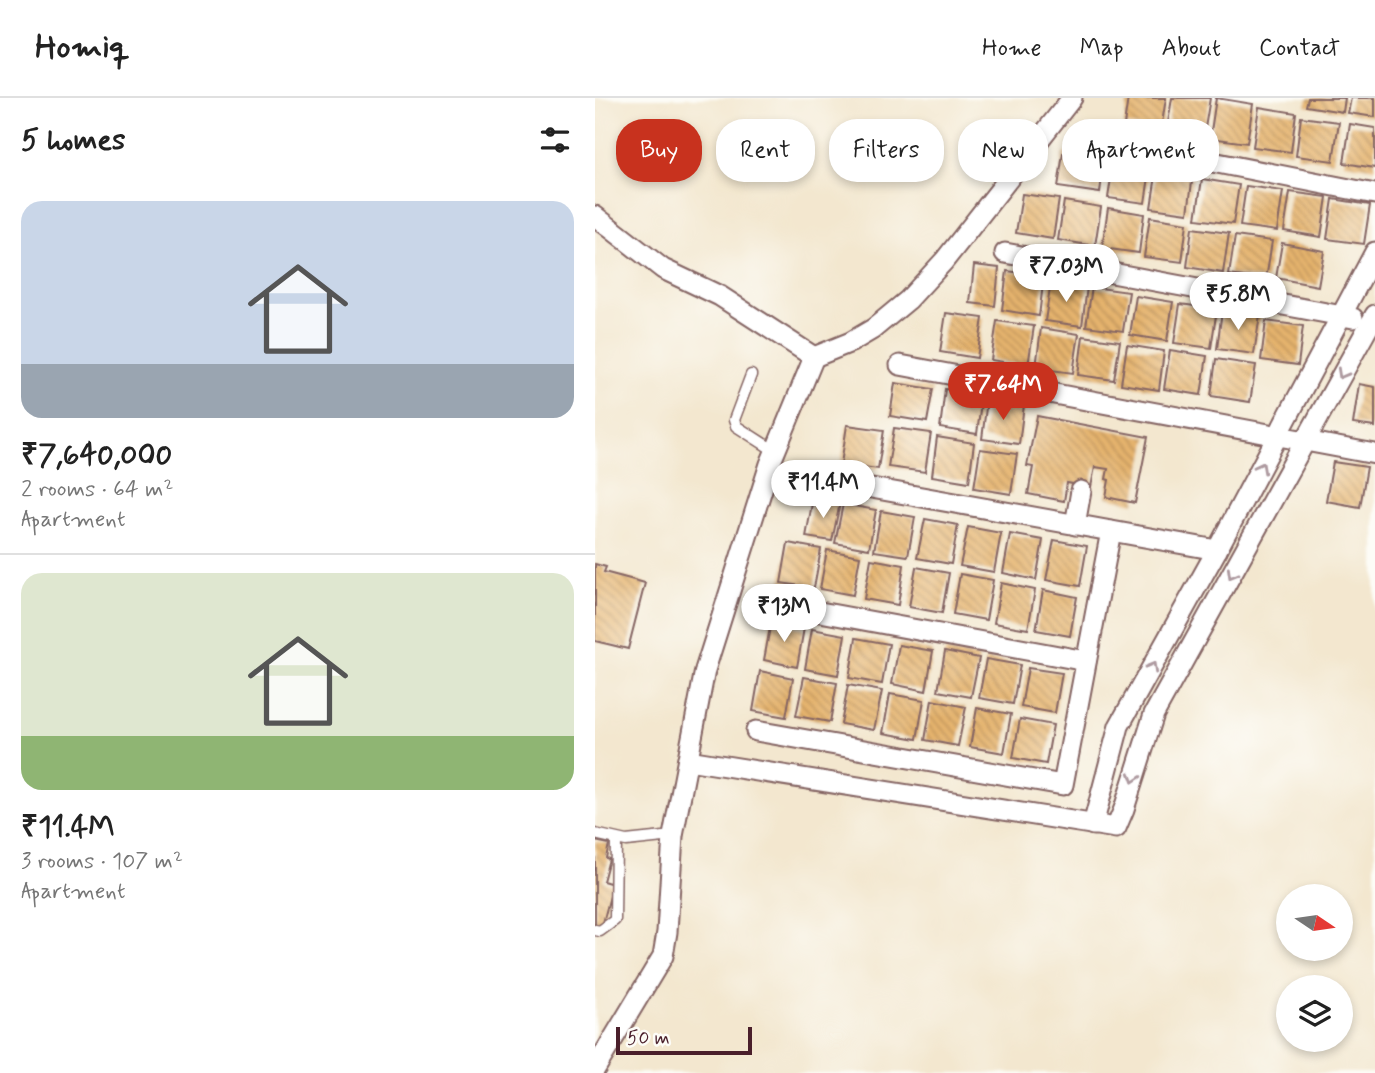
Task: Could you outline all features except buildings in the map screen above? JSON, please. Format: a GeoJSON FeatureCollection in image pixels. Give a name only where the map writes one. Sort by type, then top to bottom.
{"type":"FeatureCollection","features":[{"type":"Feature","properties":{"kind":"street"},"geometry":{"type":"LineString","coordinates":[[595,1069],[663,956],[673,836],[705,670],[775,451],[814,356],[851,342],[873,330],[908,300],[944,261],[1072,98]]}},
{"type":"Feature","properties":{"kind":"street"},"geometry":{"type":"LineString","coordinates":[[1219,163],[1375,194]]}},
{"type":"Feature","properties":{"kind":"street"},"geometry":{"type":"LineString","coordinates":[[595,216],[663,270],[720,296],[814,356]]}},
{"type":"Feature","properties":{"kind":"street"},"geometry":{"type":"LineString","coordinates":[[1093,825],[1119,726],[1217,550],[1375,252]]}},
{"type":"Feature","properties":{"kind":"street"},"geometry":{"type":"LineString","coordinates":[[688,760],[1116,828],[1154,714],[1374,319],[1341,316],[1005,253]]}},
{"type":"Feature","properties":{"kind":"street"},"geometry":{"type":"LineString","coordinates":[[900,365],[1375,454]]}},
{"type":"Feature","properties":{"kind":"street"},"geometry":{"type":"LineString","coordinates":[[827,480],[1217,550]]}},
{"type":"Feature","properties":{"kind":"street"},"geometry":{"type":"LineString","coordinates":[[1075,525],[1081,491]]}},
{"type":"Feature","properties":{"kind":"street"},"geometry":{"type":"LineString","coordinates":[[756,731],[1063,785],[1111,531]]}},
{"type":"Feature","properties":{"kind":"street"},"geometry":{"type":"LineString","coordinates":[[782,605],[1086,661]]}},
{"type":"Feature","properties":{"kind":"lane"},"geometry":{"type":"LineString","coordinates":[[751,375],[734,420],[736,426],[775,451]]}},
{"type":"Feature","properties":{"kind":"lane"},"geometry":{"type":"LineString","coordinates":[[595,834],[616,840],[673,836]]}},
{"type":"Feature","properties":{"kind":"lane"},"geometry":{"type":"LineString","coordinates":[[595,930],[600,931],[615,920],[616,840]]}}]}
